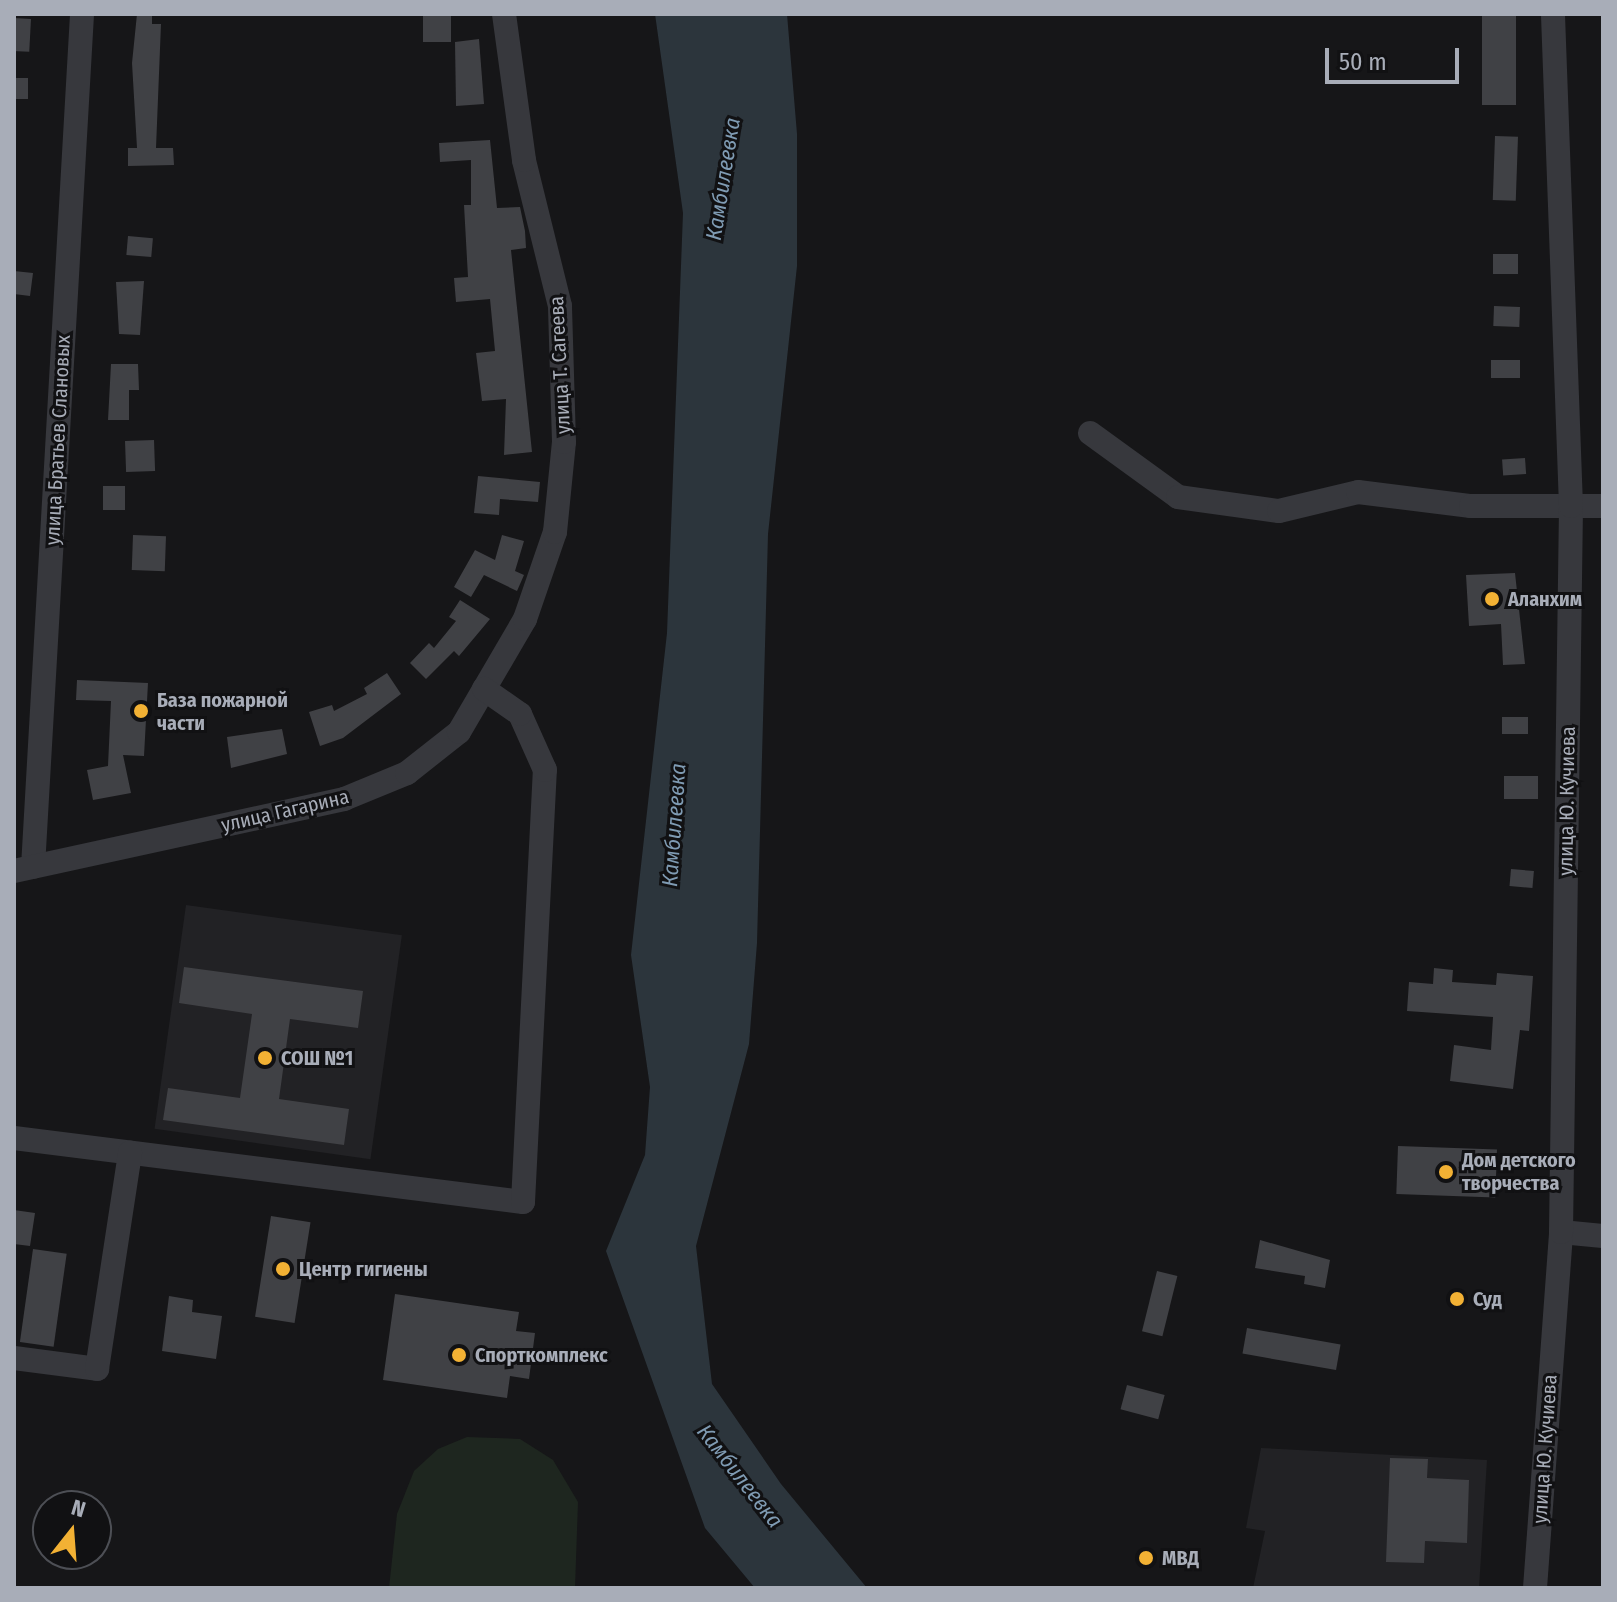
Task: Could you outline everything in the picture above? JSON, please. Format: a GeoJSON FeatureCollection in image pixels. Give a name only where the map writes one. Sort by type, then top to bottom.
{"type":"FeatureCollection","features":[{"type":"Feature","properties":{"kind":"street","name":"улица Братьев Слановых"},"geometry":{"type":"LineString","coordinates":[[23,869],[82,14]]}},
{"type":"Feature","properties":{"kind":"street","name":"улица Т. Сагеева"},"geometry":{"type":"LineString","coordinates":[[504,14],[524,160],[561,321],[564,442],[555,532],[525,619]]}},
{"type":"Feature","properties":{"kind":"street","name":"улица Ю. Кучиева"},"geometry":{"type":"LineString","coordinates":[[1535,1588],[1561,1232],[1571,506],[1553,14]]}},
{"type":"Feature","properties":{"kind":"street"},"geometry":{"type":"LineString","coordinates":[[1090,433],[1178,497],[1279,511],[1358,492],[1471,506],[1603,506]]}},
{"type":"Feature","properties":{"kind":"street","name":"улица Гагарина"},"geometry":{"type":"LineString","coordinates":[[23,869],[344,799],[407,773],[459,732],[525,619]]}},
{"type":"Feature","properties":{"kind":"street"},"geometry":{"type":"LineString","coordinates":[[14,1138],[523,1202],[545,770],[520,714],[484,689]]}},
{"type":"Feature","properties":{"kind":"street"},"geometry":{"type":"LineString","coordinates":[[14,1358],[97,1369],[130,1153]]}},
{"type":"Feature","properties":{"kind":"street"},"geometry":{"type":"LineString","coordinates":[[1561,1232],[1603,1236]]}},
{"type":"Feature","properties":{"kind":"shaded area"},"geometry":{"type":"Polygon","coordinates":[[[186,905],[402,935],[370,1159],[155,1129],[186,905]]]}},
{"type":"Feature","properties":{"kind":"shaded area"},"geometry":{"type":"Polygon","coordinates":[[[467,1437],[520,1439],[553,1460],[578,1502],[575,1588],[389,1588],[397,1514],[414,1471],[438,1449],[467,1437]]]}},
{"type":"Feature","properties":{"kind":"shaded area"},"geometry":{"type":"Polygon","coordinates":[[[1261,1448],[1487,1460],[1479,1588],[1253,1588],[1265,1531],[1246,1528],[1261,1448]]]}},
{"type":"Feature","properties":{"kind":"water","name":"Камбилеевка"},"geometry":{"type":"Polygon","coordinates":[[[655,14],[787,14],[797,134],[797,266],[768,534],[757,943],[749,1044],[696,1246],[712,1384],[781,1484],[867,1588],[755,1588],[705,1528],[606,1251],[645,1155],[650,1087],[631,955],[667,633],[683,213],[655,14]]]}},
{"type":"Feature","properties":{"kind":"building"},"geometry":{"type":"Polygon","coordinates":[[[137,14],[152,14],[152,24],[161,24],[156,148],[173,148],[174,165],[128,166],[128,148],[137,148],[132,63],[137,14]]]}},
{"type":"Feature","properties":{"kind":"building"},"geometry":{"type":"Polygon","coordinates":[[[423,14],[451,14],[451,42],[423,42],[423,14]]]}},
{"type":"Feature","properties":{"kind":"building"},"geometry":{"type":"Polygon","coordinates":[[[1482,14],[1516,14],[1516,105],[1482,105],[1482,14]]]}},
{"type":"Feature","properties":{"kind":"building"},"geometry":{"type":"Polygon","coordinates":[[[14,18],[31,19],[29,52],[14,51],[14,18]]]}},
{"type":"Feature","properties":{"kind":"building"},"geometry":{"type":"Polygon","coordinates":[[[479,39],[484,104],[456,106],[455,42],[479,39]]]}},
{"type":"Feature","properties":{"kind":"building"},"geometry":{"type":"Polygon","coordinates":[[[14,78],[28,78],[28,99],[14,99],[14,78]]]}},
{"type":"Feature","properties":{"kind":"building"},"geometry":{"type":"Polygon","coordinates":[[[1495,136],[1518,137],[1516,201],[1493,200],[1495,136]]]}},
{"type":"Feature","properties":{"kind":"building"},"geometry":{"type":"Polygon","coordinates":[[[490,140],[497,208],[520,207],[526,248],[511,250],[532,452],[504,455],[506,399],[482,401],[476,353],[495,351],[490,299],[456,302],[454,278],[468,277],[464,205],[471,205],[471,160],[440,162],[439,143],[490,140]]]}},
{"type":"Feature","properties":{"kind":"building"},"geometry":{"type":"Polygon","coordinates":[[[128,236],[153,238],[151,257],[126,255],[128,236]]]}},
{"type":"Feature","properties":{"kind":"building"},"geometry":{"type":"Polygon","coordinates":[[[1493,254],[1518,254],[1518,274],[1493,274],[1493,254]]]}},
{"type":"Feature","properties":{"kind":"building"},"geometry":{"type":"Polygon","coordinates":[[[14,271],[33,273],[30,296],[14,294],[14,271]]]}},
{"type":"Feature","properties":{"kind":"building"},"geometry":{"type":"Polygon","coordinates":[[[144,281],[140,335],[119,334],[116,282],[144,281]]]}},
{"type":"Feature","properties":{"kind":"building"},"geometry":{"type":"Polygon","coordinates":[[[1494,306],[1520,307],[1519,327],[1493,326],[1494,306]]]}},
{"type":"Feature","properties":{"kind":"building"},"geometry":{"type":"Polygon","coordinates":[[[1491,360],[1520,360],[1520,378],[1491,378],[1491,360]]]}},
{"type":"Feature","properties":{"kind":"building"},"geometry":{"type":"Polygon","coordinates":[[[111,364],[138,364],[139,390],[129,390],[129,420],[108,420],[111,364]]]}},
{"type":"Feature","properties":{"kind":"building"},"geometry":{"type":"Polygon","coordinates":[[[154,440],[155,471],[126,472],[125,441],[154,440]]]}},
{"type":"Feature","properties":{"kind":"building"},"geometry":{"type":"Polygon","coordinates":[[[1525,458],[1526,474],[1503,476],[1502,460],[1525,458]]]}},
{"type":"Feature","properties":{"kind":"building"},"geometry":{"type":"Polygon","coordinates":[[[478,476],[540,482],[538,502],[500,499],[499,515],[474,513],[478,476]]]}},
{"type":"Feature","properties":{"kind":"building"},"geometry":{"type":"Polygon","coordinates":[[[103,486],[125,486],[125,510],[103,510],[103,486]]]}},
{"type":"Feature","properties":{"kind":"building"},"geometry":{"type":"Polygon","coordinates":[[[133,535],[166,536],[165,571],[132,570],[133,535]]]}},
{"type":"Feature","properties":{"kind":"building"},"geometry":{"type":"Polygon","coordinates":[[[502,535],[524,541],[515,571],[524,575],[517,591],[484,575],[471,597],[454,587],[475,550],[495,560],[502,535]]]}},
{"type":"Feature","properties":{"kind":"building","name":"Аланхим"},"geometry":{"type":"Polygon","coordinates":[[[1515,573],[1525,664],[1503,665],[1501,624],[1469,626],[1466,575],[1515,573]]]}},
{"type":"Feature","properties":{"kind":"building"},"geometry":{"type":"Polygon","coordinates":[[[460,600],[490,619],[459,656],[454,651],[426,679],[410,663],[429,643],[434,648],[456,621],[449,617],[460,600]]]}},
{"type":"Feature","properties":{"kind":"building"},"geometry":{"type":"Polygon","coordinates":[[[387,673],[401,694],[343,738],[320,746],[309,712],[332,705],[334,711],[367,694],[364,688],[387,673]]]}},
{"type":"Feature","properties":{"kind":"building"},"geometry":{"type":"Polygon","coordinates":[[[77,680],[148,683],[144,756],[123,755],[131,793],[93,800],[87,770],[108,766],[111,701],[76,700],[77,680]]]}},
{"type":"Feature","properties":{"kind":"building"},"geometry":{"type":"Polygon","coordinates":[[[1502,717],[1528,717],[1528,734],[1502,734],[1502,717]]]}},
{"type":"Feature","properties":{"kind":"building"},"geometry":{"type":"Polygon","coordinates":[[[282,729],[287,754],[231,768],[227,737],[282,729]]]}},
{"type":"Feature","properties":{"kind":"building"},"geometry":{"type":"Polygon","coordinates":[[[1504,776],[1538,776],[1538,799],[1504,799],[1504,776]]]}},
{"type":"Feature","properties":{"kind":"building"},"geometry":{"type":"Polygon","coordinates":[[[1511,869],[1534,871],[1532,888],[1510,886],[1511,869]]]}},
{"type":"Feature","properties":{"kind":"building","name":"СОШ №1"},"geometry":{"type":"Polygon","coordinates":[[[184,967],[363,991],[358,1028],[290,1019],[279,1099],[349,1109],[344,1145],[163,1120],[168,1088],[240,1098],[252,1014],[179,1003],[184,967]]]}},
{"type":"Feature","properties":{"kind":"building"},"geometry":{"type":"Polygon","coordinates":[[[1434,968],[1453,970],[1452,982],[1496,985],[1497,973],[1533,976],[1529,1031],[1520,1030],[1513,1089],[1450,1081],[1454,1045],[1491,1050],[1493,1017],[1407,1011],[1409,982],[1433,984],[1434,968]]]}},
{"type":"Feature","properties":{"kind":"building","name":"Дом детского творчества"},"geometry":{"type":"Polygon","coordinates":[[[1398,1146],[1497,1149],[1495,1197],[1396,1194],[1398,1146]]]}},
{"type":"Feature","properties":{"kind":"building"},"geometry":{"type":"Polygon","coordinates":[[[14,1210],[35,1213],[30,1246],[14,1244],[14,1210]]]}},
{"type":"Feature","properties":{"kind":"building","name":"Центр гигиены"},"geometry":{"type":"Polygon","coordinates":[[[271,1216],[311,1222],[295,1323],[255,1317],[271,1216]]]}},
{"type":"Feature","properties":{"kind":"building"},"geometry":{"type":"Polygon","coordinates":[[[1260,1240],[1330,1260],[1325,1288],[1304,1284],[1305,1276],[1255,1268],[1260,1240]]]}},
{"type":"Feature","properties":{"kind":"building"},"geometry":{"type":"Polygon","coordinates":[[[33,1249],[67,1254],[54,1347],[20,1342],[33,1249]]]}},
{"type":"Feature","properties":{"kind":"building"},"geometry":{"type":"Polygon","coordinates":[[[1157,1271],[1177,1276],[1162,1336],[1142,1331],[1157,1271]]]}},
{"type":"Feature","properties":{"kind":"building","name":"Спорткомплекс"},"geometry":{"type":"Polygon","coordinates":[[[395,1294],[519,1312],[516,1331],[535,1333],[529,1379],[510,1376],[507,1398],[383,1380],[395,1294]]]}},
{"type":"Feature","properties":{"kind":"building"},"geometry":{"type":"Polygon","coordinates":[[[169,1296],[193,1300],[192,1312],[222,1316],[216,1359],[162,1351],[169,1296]]]}},
{"type":"Feature","properties":{"kind":"building"},"geometry":{"type":"Polygon","coordinates":[[[1247,1328],[1341,1344],[1336,1370],[1242,1354],[1247,1328]]]}},
{"type":"Feature","properties":{"kind":"building"},"geometry":{"type":"Polygon","coordinates":[[[1127,1385],[1165,1395],[1158,1419],[1121,1409],[1127,1385]]]}},
{"type":"Feature","properties":{"kind":"building"},"geometry":{"type":"Polygon","coordinates":[[[1390,1458],[1428,1459],[1427,1478],[1469,1480],[1467,1543],[1425,1541],[1424,1563],[1386,1562],[1390,1458]]]}},
{"type":"Feature","properties":{"kind":"place","name":"Аланхим"},"geometry":{"type":"Point","coordinates":[1492,599]}},
{"type":"Feature","properties":{"kind":"place","name":"База пожарной части"},"geometry":{"type":"Point","coordinates":[141,711]}},
{"type":"Feature","properties":{"kind":"place","name":"СОШ №1"},"geometry":{"type":"Point","coordinates":[265,1058]}},
{"type":"Feature","properties":{"kind":"place","name":"Дом детского творчества"},"geometry":{"type":"Point","coordinates":[1446,1172]}},
{"type":"Feature","properties":{"kind":"place","name":"Центр гигиены"},"geometry":{"type":"Point","coordinates":[283,1269]}},
{"type":"Feature","properties":{"kind":"place","name":"Суд"},"geometry":{"type":"Point","coordinates":[1457,1299]}},
{"type":"Feature","properties":{"kind":"place","name":"Спорткомплекс"},"geometry":{"type":"Point","coordinates":[459,1355]}},
{"type":"Feature","properties":{"kind":"place","name":"МВД"},"geometry":{"type":"Point","coordinates":[1146,1558]}}]}
